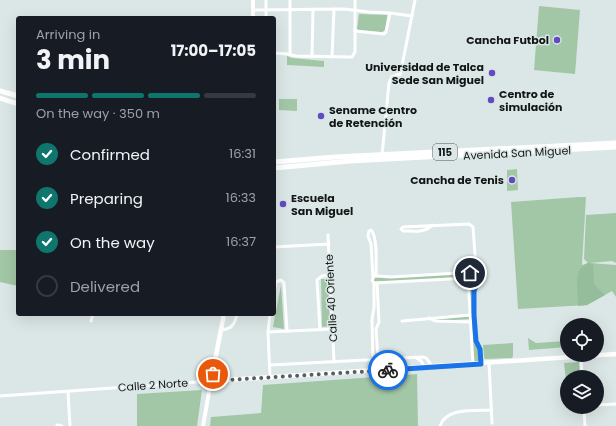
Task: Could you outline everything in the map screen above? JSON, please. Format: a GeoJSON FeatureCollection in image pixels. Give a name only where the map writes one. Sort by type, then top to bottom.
{"type":"FeatureCollection","features":[{"type":"Feature","properties":{"kind":"highway"},"geometry":{"type":"LineString","coordinates":[[0,91],[16,95]]}},
{"type":"Feature","properties":{"kind":"highway"},"geometry":{"type":"LineString","coordinates":[[0,98],[16,103]]}},
{"type":"Feature","properties":{"kind":"highway","name":"Avenida San Miguel"},"geometry":{"type":"LineString","coordinates":[[276,162],[616,143]]}},
{"type":"Feature","properties":{"kind":"highway","name":"Avenida San Miguel"},"geometry":{"type":"LineString","coordinates":[[276,168],[343,162],[616,147]]}},
{"type":"Feature","properties":{"kind":"main road"},"geometry":{"type":"LineString","coordinates":[[211,381],[224,316]]}},
{"type":"Feature","properties":{"kind":"main road","name":"Calle 2 Norte"},"geometry":{"type":"LineString","coordinates":[[604,355],[616,354]]}},
{"type":"Feature","properties":{"kind":"main road","name":"Calle 2 Norte"},"geometry":{"type":"LineString","coordinates":[[211,381],[560,358]]}},
{"type":"Feature","properties":{"kind":"street"},"geometry":{"type":"LineString","coordinates":[[253,0],[253,16]]}},
{"type":"Feature","properties":{"kind":"street"},"geometry":{"type":"LineString","coordinates":[[266,0],[266,16]]}},
{"type":"Feature","properties":{"kind":"street"},"geometry":{"type":"LineString","coordinates":[[290,0],[290,55]]}},
{"type":"Feature","properties":{"kind":"street"},"geometry":{"type":"LineString","coordinates":[[276,53],[312,57],[348,58],[353,56],[355,53],[355,0]]}},
{"type":"Feature","properties":{"kind":"street"},"geometry":{"type":"LineString","coordinates":[[382,155],[389,83],[392,78],[401,73],[415,0]]}},
{"type":"Feature","properties":{"kind":"street"},"geometry":{"type":"LineString","coordinates":[[312,57],[313,9]]}},
{"type":"Feature","properties":{"kind":"street"},"geometry":{"type":"LineString","coordinates":[[253,10],[334,9],[412,16]]}},
{"type":"Feature","properties":{"kind":"street"},"geometry":{"type":"LineString","coordinates":[[332,57],[334,9]]}},
{"type":"Feature","properties":{"kind":"street"},"geometry":{"type":"LineString","coordinates":[[355,31],[385,34],[390,13]]}},
{"type":"Feature","properties":{"kind":"street"},"geometry":{"type":"LineString","coordinates":[[432,225],[430,228],[425,230],[403,231],[401,229],[403,227],[432,225],[469,224],[474,229],[477,283],[474,291],[470,322],[473,364]]}},
{"type":"Feature","properties":{"kind":"street"},"geometry":{"type":"LineString","coordinates":[[375,360],[372,320],[377,283],[379,278],[375,277],[371,244],[368,234],[369,231],[372,230],[374,232],[375,242],[375,277],[372,281],[377,283],[468,278]]}},
{"type":"Feature","properties":{"kind":"street","name":"Calle 40 Oriente"},"geometry":{"type":"LineString","coordinates":[[328,235],[334,362]]}},
{"type":"Feature","properties":{"kind":"street"},"geometry":{"type":"LineString","coordinates":[[276,247],[329,244]]}},
{"type":"Feature","properties":{"kind":"street"},"geometry":{"type":"LineString","coordinates":[[375,277],[476,272]]}},
{"type":"Feature","properties":{"kind":"street"},"geometry":{"type":"LineString","coordinates":[[470,273],[468,278],[469,292],[472,315],[475,322],[476,341],[480,349],[481,364]]}},
{"type":"Feature","properties":{"kind":"street"},"geometry":{"type":"LineString","coordinates":[[320,330],[318,280],[322,276],[330,275]]}},
{"type":"Feature","properties":{"kind":"street"},"geometry":{"type":"LineString","coordinates":[[276,282],[281,280],[284,283],[287,331]]}},
{"type":"Feature","properties":{"kind":"street"},"geometry":{"type":"LineString","coordinates":[[375,360],[376,329],[379,320],[377,283]]}},
{"type":"Feature","properties":{"kind":"street"},"geometry":{"type":"LineString","coordinates":[[469,292],[474,291]]}},
{"type":"Feature","properties":{"kind":"street"},"geometry":{"type":"LineString","coordinates":[[402,320],[472,315]]}},
{"type":"Feature","properties":{"kind":"street"},"geometry":{"type":"LineString","coordinates":[[91,321],[92,316]]}},
{"type":"Feature","properties":{"kind":"street"},"geometry":{"type":"LineString","coordinates":[[221,330],[232,327],[236,316]]}},
{"type":"Feature","properties":{"kind":"street"},"geometry":{"type":"LineString","coordinates":[[270,316],[268,332],[270,378]]}},
{"type":"Feature","properties":{"kind":"street"},"geometry":{"type":"LineString","coordinates":[[428,318],[436,321],[475,322]]}},
{"type":"Feature","properties":{"kind":"street"},"geometry":{"type":"LineString","coordinates":[[268,332],[333,329]]}},
{"type":"Feature","properties":{"kind":"street"},"geometry":{"type":"LineString","coordinates":[[415,357],[421,361],[426,368]]}},
{"type":"Feature","properties":{"kind":"street"},"geometry":{"type":"LineString","coordinates":[[270,365],[424,357],[433,367]]}},
{"type":"Feature","properties":{"kind":"street"},"geometry":{"type":"LineString","coordinates":[[489,363],[492,425]]}},
{"type":"Feature","properties":{"kind":"street"},"geometry":{"type":"LineString","coordinates":[[203,426],[211,381]]}},
{"type":"Feature","properties":{"kind":"street","name":"Calle 2 Norte"},"geometry":{"type":"LineString","coordinates":[[0,396],[211,381]]}},
{"type":"Feature","properties":{"kind":"street"},"geometry":{"type":"LineString","coordinates":[[68,392],[70,426]]}},
{"type":"Feature","properties":{"kind":"street"},"geometry":{"type":"LineString","coordinates":[[604,405],[616,404]]}},
{"type":"Feature","properties":{"kind":"street"},"geometry":{"type":"LineString","coordinates":[[440,426],[443,419],[457,412],[491,410]]}},
{"type":"Feature","properties":{"kind":"street"},"geometry":{"type":"LineString","coordinates":[[584,414],[585,426]]}},
{"type":"Feature","properties":{"kind":"street"},"geometry":{"type":"LineString","coordinates":[[57,424],[62,426]]}},
{"type":"Feature","properties":{"kind":"green space","name":"Cancha Futbol"},"geometry":{"type":"Polygon","coordinates":[[[539,6],[580,10],[575,74],[534,70],[539,6]]]}},
{"type":"Feature","properties":{"kind":"green space"},"geometry":{"type":"Polygon","coordinates":[[[359,14],[387,15],[385,30],[382,32],[357,29],[359,14]]]}},
{"type":"Feature","properties":{"kind":"green space"},"geometry":{"type":"Polygon","coordinates":[[[287,56],[292,58],[324,61],[324,67],[287,65],[287,56]]]}},
{"type":"Feature","properties":{"kind":"green space"},"geometry":{"type":"Polygon","coordinates":[[[279,99],[297,99],[297,111],[279,110],[279,99]]]}},
{"type":"Feature","properties":{"kind":"green space","name":"Cancha de Tenis"},"geometry":{"type":"Polygon","coordinates":[[[517,169],[518,190],[507,191],[507,170],[517,169]]]}},
{"type":"Feature","properties":{"kind":"green space"},"geometry":{"type":"Polygon","coordinates":[[[586,197],[582,265],[588,263],[584,259],[586,215],[616,213],[616,263],[612,261],[590,263],[616,265],[616,297],[612,291],[587,305],[518,309],[511,202],[586,197]]]}},
{"type":"Feature","properties":{"kind":"green space"},"geometry":{"type":"Polygon","coordinates":[[[0,250],[16,250],[16,286],[0,282],[0,250]]]}},
{"type":"Feature","properties":{"kind":"green space"},"geometry":{"type":"Polygon","coordinates":[[[588,263],[593,264],[594,284],[605,295],[587,305],[578,306],[577,282],[579,271],[588,263]]]}},
{"type":"Feature","properties":{"kind":"green space"},"geometry":{"type":"Polygon","coordinates":[[[476,272],[477,283],[474,288],[476,341],[479,346],[481,364],[473,364],[471,319],[436,321],[429,318],[470,315],[468,278],[376,284],[372,278],[373,277],[476,272]]]}},
{"type":"Feature","properties":{"kind":"green space"},"geometry":{"type":"Polygon","coordinates":[[[321,279],[328,279],[330,326],[322,327],[321,279]]]}},
{"type":"Feature","properties":{"kind":"green space"},"geometry":{"type":"Polygon","coordinates":[[[281,285],[284,329],[273,327],[281,285]]]}},
{"type":"Feature","properties":{"kind":"green space"},"geometry":{"type":"Polygon","coordinates":[[[528,338],[536,343],[560,341],[560,348],[529,350],[528,338]]]}},
{"type":"Feature","properties":{"kind":"green space"},"geometry":{"type":"Polygon","coordinates":[[[513,343],[512,358],[485,359],[483,345],[513,343]]]}},
{"type":"Feature","properties":{"kind":"green space"},"geometry":{"type":"Polygon","coordinates":[[[579,362],[580,370],[565,370],[564,363],[579,362]]]}},
{"type":"Feature","properties":{"kind":"green space"},"geometry":{"type":"Polygon","coordinates":[[[417,374],[418,426],[210,426],[211,417],[261,413],[263,385],[417,374]]]}},
{"type":"Feature","properties":{"kind":"green space"},"geometry":{"type":"Polygon","coordinates":[[[202,390],[197,426],[137,426],[137,394],[202,390]]]}},
{"type":"Feature","properties":{"kind":"way so far"},"geometry":{"type":"LineString","coordinates":[[213,374],[211,381],[388,370]]}},
{"type":"Feature","properties":{"kind":"place","name":"Cancha Futbol"},"geometry":{"type":"Point","coordinates":[557,40]}},
{"type":"Feature","properties":{"kind":"place","name":"Universidad de Talca Sede San Miguel"},"geometry":{"type":"Point","coordinates":[492,73]}},
{"type":"Feature","properties":{"kind":"place","name":"Centro de simulación"},"geometry":{"type":"Point","coordinates":[491,100]}},
{"type":"Feature","properties":{"kind":"place","name":"Sename Centro de Retención"},"geometry":{"type":"Point","coordinates":[321,116]}},
{"type":"Feature","properties":{"kind":"place","name":"Cancha de Tenis"},"geometry":{"type":"Point","coordinates":[512,180]}},
{"type":"Feature","properties":{"kind":"place","name":"Escuela San Miguel"},"geometry":{"type":"Point","coordinates":[283,204]}},
{"type":"Feature","properties":{"kind":"route"},"geometry":{"type":"LineString","coordinates":[[388,370],[481,364],[480,349],[476,341],[474,315],[474,288],[477,283],[476,272],[470,273]]}}]}
